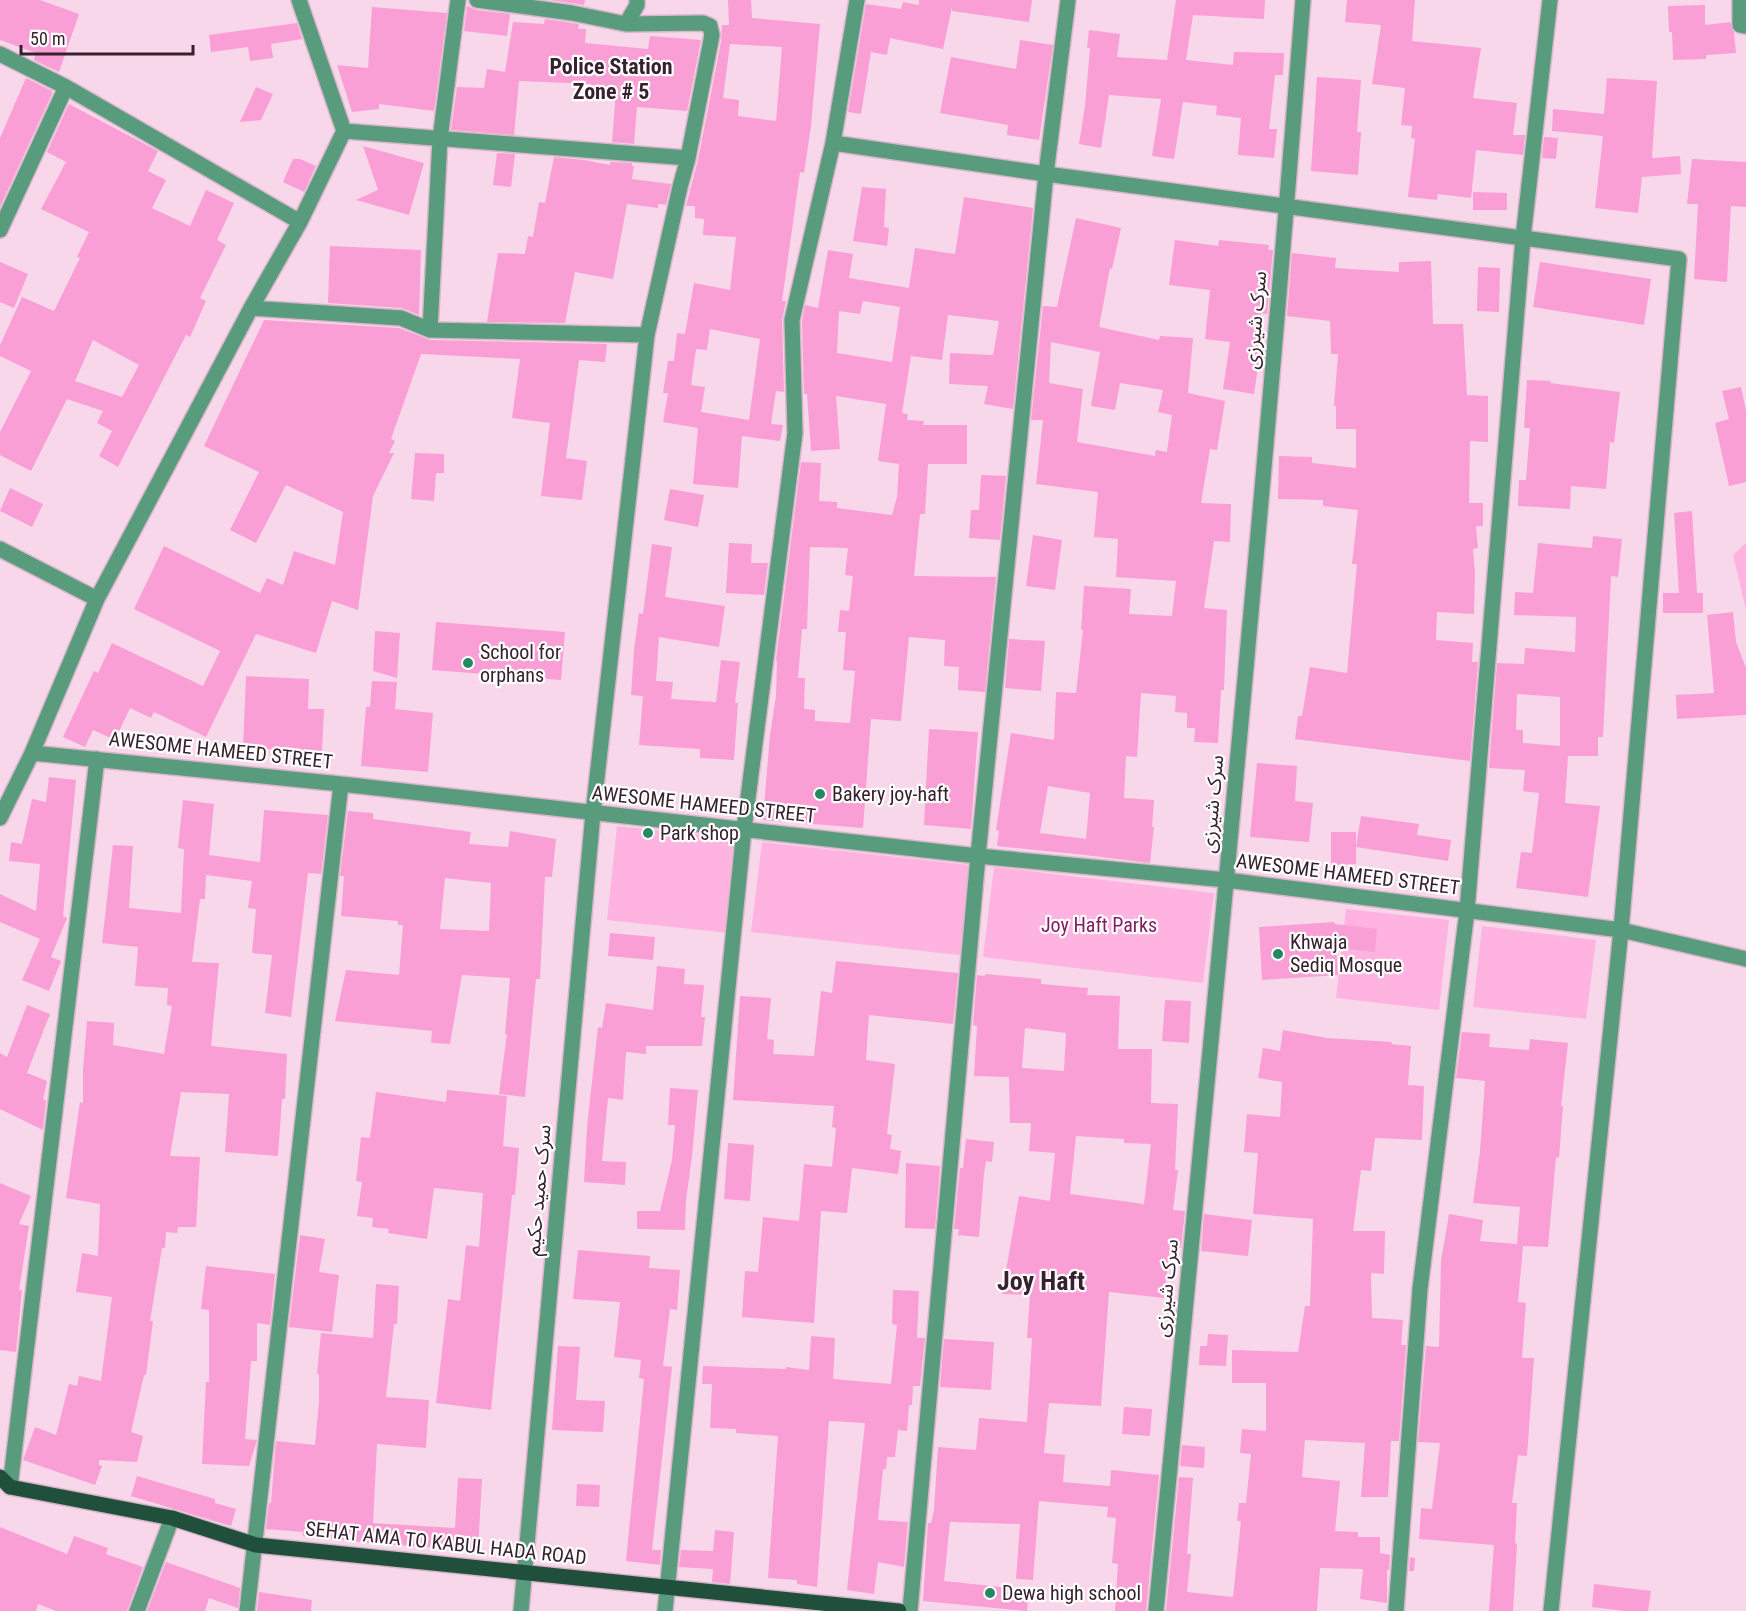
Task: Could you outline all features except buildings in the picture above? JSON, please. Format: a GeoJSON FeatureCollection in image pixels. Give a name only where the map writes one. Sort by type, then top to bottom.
{"type":"FeatureCollection","features":[{"type":"Feature","properties":{"kind":"main road","name":"SEHAT AMA TO KABUL HADA ROAD"},"geometry":{"type":"LineString","coordinates":[[5,1482],[172,1518],[256,1545],[898,1611]]}},
{"type":"Feature","properties":{"kind":"street"},"geometry":{"type":"LineString","coordinates":[[0,818],[32,753],[97,599],[250,308],[300,222],[344,131],[299,0]]}},
{"type":"Feature","properties":{"kind":"street"},"geometry":{"type":"LineString","coordinates":[[430,330],[440,139],[458,0]]}},
{"type":"Feature","properties":{"kind":"street"},"geometry":{"type":"LineString","coordinates":[[477,0],[572,13],[626,24],[637,5],[637,0]]}},
{"type":"Feature","properties":{"kind":"street"},"geometry":{"type":"LineString","coordinates":[[665,1611],[744,829],[795,433],[792,320],[833,143],[857,0]]}},
{"type":"Feature","properties":{"kind":"street"},"geometry":{"type":"LineString","coordinates":[[910,1611],[978,856],[1046,174],[1068,0]]}},
{"type":"Feature","properties":{"kind":"street","name":"سرک شیرزی"},"geometry":{"type":"LineString","coordinates":[[1156,1611],[1226,880],[1303,0]]}},
{"type":"Feature","properties":{"kind":"street"},"geometry":{"type":"LineString","coordinates":[[1396,1611],[1420,1289],[1467,911],[1523,238],[1550,0]]}},
{"type":"Feature","properties":{"kind":"street"},"geometry":{"type":"LineString","coordinates":[[1740,0],[1740,25],[1746,26]]}},
{"type":"Feature","properties":{"kind":"street","name":"سرک حمید حکیم"},"geometry":{"type":"LineString","coordinates":[[521,1611],[593,813],[647,335],[688,158],[712,35],[710,26],[703,23],[626,24]]}},
{"type":"Feature","properties":{"kind":"street"},"geometry":{"type":"LineString","coordinates":[[0,54],[66,87],[300,222]]}},
{"type":"Feature","properties":{"kind":"street"},"geometry":{"type":"LineString","coordinates":[[0,230],[66,87]]}},
{"type":"Feature","properties":{"kind":"street"},"geometry":{"type":"LineString","coordinates":[[344,131],[688,158]]}},
{"type":"Feature","properties":{"kind":"street"},"geometry":{"type":"LineString","coordinates":[[833,143],[1286,207],[1679,259],[1621,930],[1551,1611]]}},
{"type":"Feature","properties":{"kind":"street"},"geometry":{"type":"LineString","coordinates":[[250,308],[401,318],[430,330],[647,335]]}},
{"type":"Feature","properties":{"kind":"street"},"geometry":{"type":"LineString","coordinates":[[0,549],[97,599]]}},
{"type":"Feature","properties":{"kind":"street","name":"AWESOME HAMEED STREET"},"geometry":{"type":"LineString","coordinates":[[32,753],[341,784],[978,856],[1226,880],[1621,930],[1746,959]]}},
{"type":"Feature","properties":{"kind":"street"},"geometry":{"type":"LineString","coordinates":[[5,1482],[97,759]]}},
{"type":"Feature","properties":{"kind":"street"},"geometry":{"type":"LineString","coordinates":[[248,1611],[341,784]]}},
{"type":"Feature","properties":{"kind":"street"},"geometry":{"type":"LineString","coordinates":[[137,1611],[172,1518]]}},
{"type":"Feature","properties":{"kind":"green space"},"geometry":{"type":"Polygon","coordinates":[[[1746,543],[1746,610],[1733,555],[1746,543]]]}},
{"type":"Feature","properties":{"kind":"green space"},"geometry":{"type":"Polygon","coordinates":[[[617,826],[738,839],[728,933],[607,920],[617,826]]]}},
{"type":"Feature","properties":{"kind":"green space"},"geometry":{"type":"Polygon","coordinates":[[[762,842],[978,866],[968,956],[751,932],[762,842]]]}},
{"type":"Feature","properties":{"kind":"green space","name":"Joy Haft Parks"},"geometry":{"type":"Polygon","coordinates":[[[994,867],[1214,893],[1203,983],[983,957],[994,867]]]}},
{"type":"Feature","properties":{"kind":"green space"},"geometry":{"type":"Polygon","coordinates":[[[1346,909],[1449,920],[1439,1010],[1336,998],[1346,909]]]}},
{"type":"Feature","properties":{"kind":"green space"},"geometry":{"type":"Polygon","coordinates":[[[1482,926],[1596,940],[1586,1019],[1473,1007],[1482,926]]]}},
{"type":"Feature","properties":{"kind":"place","name":"School for orphans"},"geometry":{"type":"Point","coordinates":[468,663]}},
{"type":"Feature","properties":{"kind":"place","name":"Bakery joy-haft"},"geometry":{"type":"Point","coordinates":[820,794]}},
{"type":"Feature","properties":{"kind":"place","name":"Park shop"},"geometry":{"type":"Point","coordinates":[648,833]}},
{"type":"Feature","properties":{"kind":"place","name":"Khwaja Sediq Mosque"},"geometry":{"type":"Point","coordinates":[1278,954]}},
{"type":"Feature","properties":{"kind":"place","name":"Dewa high school"},"geometry":{"type":"Point","coordinates":[990,1593]}},
{"type":"Feature","properties":{"kind":"district","name":"Police Station Zone # 5"},"geometry":{"type":"Point","coordinates":[611,78]}},
{"type":"Feature","properties":{"kind":"district","name":"Joy Haft"},"geometry":{"type":"Point","coordinates":[1041,1281]}}]}
